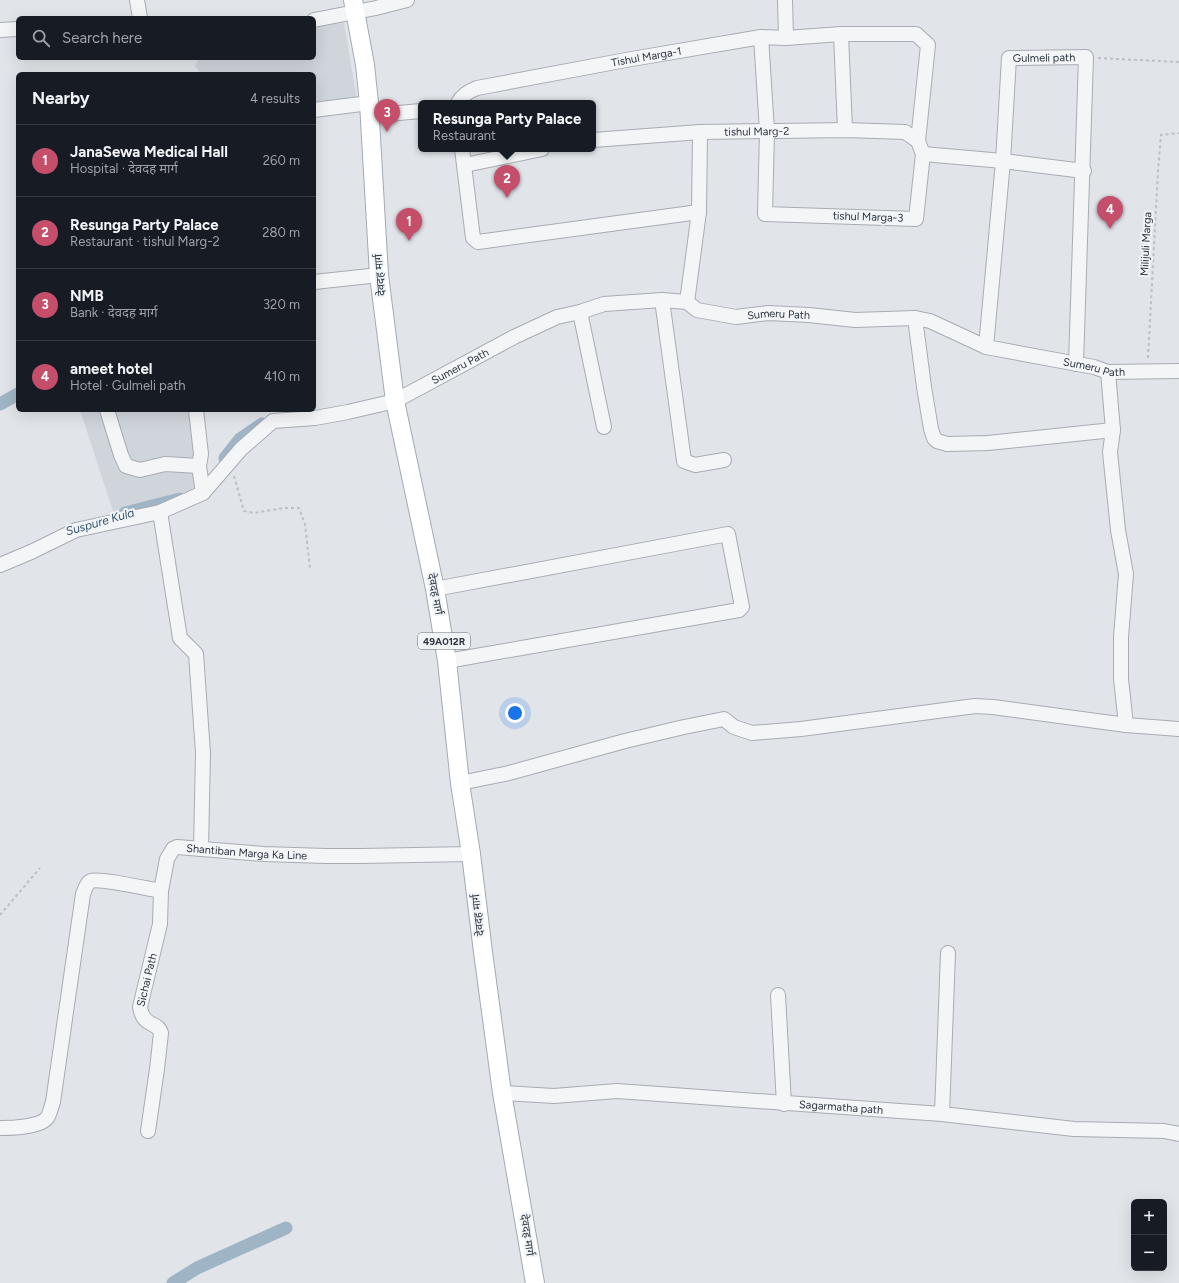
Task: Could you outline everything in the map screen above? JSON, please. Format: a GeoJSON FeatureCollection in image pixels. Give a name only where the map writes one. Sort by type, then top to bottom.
{"type":"FeatureCollection","features":[{"type":"Feature","properties":{"kind":"main road","name":"देवदह मार्ग"},"geometry":{"type":"LineString","coordinates":[[354,6],[365,65],[370,108],[379,275],[395,401],[435,588],[447,661],[460,783],[471,854],[502,1093],[535,1283]]}},
{"type":"Feature","properties":{"kind":"street"},"geometry":{"type":"LineString","coordinates":[[137,0],[140,16]]}},
{"type":"Feature","properties":{"kind":"street"},"geometry":{"type":"LineString","coordinates":[[316,19],[354,6],[406,0]]}},
{"type":"Feature","properties":{"kind":"street"},"geometry":{"type":"LineString","coordinates":[[785,0],[786,38]]}},
{"type":"Feature","properties":{"kind":"street"},"geometry":{"type":"LineString","coordinates":[[0,30],[16,29]]}},
{"type":"Feature","properties":{"kind":"street"},"geometry":{"type":"LineString","coordinates":[[841,34],[845,130]]}},
{"type":"Feature","properties":{"kind":"street","name":"Tishul Marga-1"},"geometry":{"type":"LineString","coordinates":[[461,100],[469,91],[477,88],[626,60],[761,37],[786,38],[841,34],[916,34],[928,45],[920,148]]}},
{"type":"Feature","properties":{"kind":"street"},"geometry":{"type":"LineString","coordinates":[[761,37],[767,131]]}},
{"type":"Feature","properties":{"kind":"street","name":"Gulmeli path"},"geometry":{"type":"LineString","coordinates":[[986,347],[1003,161],[1009,58],[1086,58],[1084,171],[1076,364]]}},
{"type":"Feature","properties":{"kind":"street"},"geometry":{"type":"LineString","coordinates":[[316,110],[370,108],[376,115],[418,111]]}},
{"type":"Feature","properties":{"kind":"street","name":"tishul Marg-2"},"geometry":{"type":"LineString","coordinates":[[596,140],[700,132],[845,130],[905,132],[920,148]]}},
{"type":"Feature","properties":{"kind":"street","name":"tishul Marga-3"},"geometry":{"type":"LineString","coordinates":[[767,131],[765,214],[916,218],[920,148]]}},
{"type":"Feature","properties":{"kind":"street"},"geometry":{"type":"LineString","coordinates":[[687,302],[699,212],[700,132]]}},
{"type":"Feature","properties":{"kind":"street"},"geometry":{"type":"LineString","coordinates":[[920,148],[1003,161],[1084,171]]}},
{"type":"Feature","properties":{"kind":"street"},"geometry":{"type":"LineString","coordinates":[[463,152],[473,238],[478,242],[699,212]]}},
{"type":"Feature","properties":{"kind":"street"},"geometry":{"type":"LineString","coordinates":[[465,165],[528,152]]}},
{"type":"Feature","properties":{"kind":"street"},"geometry":{"type":"LineString","coordinates":[[316,282],[379,275]]}},
{"type":"Feature","properties":{"kind":"street"},"geometry":{"type":"LineString","coordinates":[[662,300],[684,461],[695,465],[724,460]]}},
{"type":"Feature","properties":{"kind":"street","name":"Sumeru Path"},"geometry":{"type":"LineString","coordinates":[[203,493],[230,461],[273,421],[321,417],[395,401],[514,337],[557,317],[580,312],[604,304],[662,300],[687,302],[698,310],[736,317],[768,313],[809,315],[855,320],[915,318],[940,325],[986,347],[1094,367],[1108,372],[1179,371]]}},
{"type":"Feature","properties":{"kind":"street"},"geometry":{"type":"LineString","coordinates":[[580,312],[604,427]]}},
{"type":"Feature","properties":{"kind":"street"},"geometry":{"type":"LineString","coordinates":[[915,318],[931,429],[934,438],[937,441],[947,444],[988,442],[1113,430]]}},
{"type":"Feature","properties":{"kind":"street"},"geometry":{"type":"LineString","coordinates":[[1108,372],[1113,430],[1110,452],[1118,530],[1126,574],[1121,637],[1121,679],[1126,725]]}},
{"type":"Feature","properties":{"kind":"street"},"geometry":{"type":"LineString","coordinates":[[108,412],[121,456],[126,466],[140,470],[165,464],[200,466]]}},
{"type":"Feature","properties":{"kind":"street"},"geometry":{"type":"LineString","coordinates":[[0,565],[76,530],[160,512],[203,493],[200,466],[201,454],[196,412]]}},
{"type":"Feature","properties":{"kind":"street"},"geometry":{"type":"LineString","coordinates":[[160,512],[180,638],[196,654],[203,753],[201,849]]}},
{"type":"Feature","properties":{"kind":"street"},"geometry":{"type":"LineString","coordinates":[[435,588],[728,534],[742,607],[739,610],[447,661]]}},
{"type":"Feature","properties":{"kind":"street"},"geometry":{"type":"LineString","coordinates":[[460,783],[509,773],[625,741],[724,719],[734,727],[752,733],[801,729],[975,706],[993,707],[1126,725],[1179,729]]}},
{"type":"Feature","properties":{"kind":"street","name":"Shantiban Marga Ka Line"},"geometry":{"type":"LineString","coordinates":[[161,891],[167,859],[173,849],[177,847],[264,854],[361,856],[471,854]]}},
{"type":"Feature","properties":{"kind":"street"},"geometry":{"type":"LineString","coordinates":[[0,1128],[13,1128],[41,1122],[47,1117],[52,1102],[83,894],[86,887],[92,881],[109,882],[161,891]]}},
{"type":"Feature","properties":{"kind":"street","name":"Sichai Path"},"geometry":{"type":"LineString","coordinates":[[148,1131],[157,1069],[160,1030],[143,1019],[140,1007],[160,924],[161,891]]}},
{"type":"Feature","properties":{"kind":"street"},"geometry":{"type":"LineString","coordinates":[[942,1114],[948,953]]}},
{"type":"Feature","properties":{"kind":"street"},"geometry":{"type":"LineString","coordinates":[[778,995],[784,1104]]}},
{"type":"Feature","properties":{"kind":"street","name":"Sagarmatha path"},"geometry":{"type":"LineString","coordinates":[[502,1093],[554,1096],[617,1091],[942,1114],[1074,1129],[1164,1131],[1179,1134]]}},
{"type":"Feature","properties":{"kind":"path"},"geometry":{"type":"LineString","coordinates":[[1086,58],[1179,62]]}},
{"type":"Feature","properties":{"kind":"path","name":"Milijuli Marga"},"geometry":{"type":"LineString","coordinates":[[1148,371],[1161,135],[1179,133]]}},
{"type":"Feature","properties":{"kind":"path"},"geometry":{"type":"LineString","coordinates":[[230,461],[244,511],[254,513],[284,508],[299,508],[305,524],[310,568]]}},
{"type":"Feature","properties":{"kind":"path"},"geometry":{"type":"LineString","coordinates":[[0,915],[40,868]]}},
{"type":"Feature","properties":{"kind":"shaded area"},"geometry":{"type":"Polygon","coordinates":[[[344,23],[358,106],[316,110],[316,72],[200,72],[195,66],[198,60],[316,60],[316,26],[344,23]]]}},
{"type":"Feature","properties":{"kind":"shaded area"},"geometry":{"type":"Polygon","coordinates":[[[81,412],[195,412],[198,494],[115,517],[81,412]]]}},
{"type":"Feature","properties":{"kind":"waterway"},"geometry":{"type":"LineString","coordinates":[[0,404],[16,395]]}},
{"type":"Feature","properties":{"kind":"waterway","name":"Suspure Kula"},"geometry":{"type":"LineString","coordinates":[[225,458],[240,439],[262,424]]}},
{"type":"Feature","properties":{"kind":"waterway","name":"Suspure Kula"},"geometry":{"type":"LineString","coordinates":[[125,513],[180,499]]}},
{"type":"Feature","properties":{"kind":"waterway"},"geometry":{"type":"LineString","coordinates":[[173,1283],[197,1268],[286,1228]]}},
{"type":"Feature","properties":{"kind":"place","name":"NMB"},"geometry":{"type":"Point","coordinates":[387,132]}},
{"type":"Feature","properties":{"kind":"place","name":"Resunga Party Palace"},"geometry":{"type":"Point","coordinates":[507,198]}},
{"type":"Feature","properties":{"kind":"place","name":"ameet hotel"},"geometry":{"type":"Point","coordinates":[1110,229]}},
{"type":"Feature","properties":{"kind":"place","name":"JanaSewa Medical Hall"},"geometry":{"type":"Point","coordinates":[409,241]}}]}
